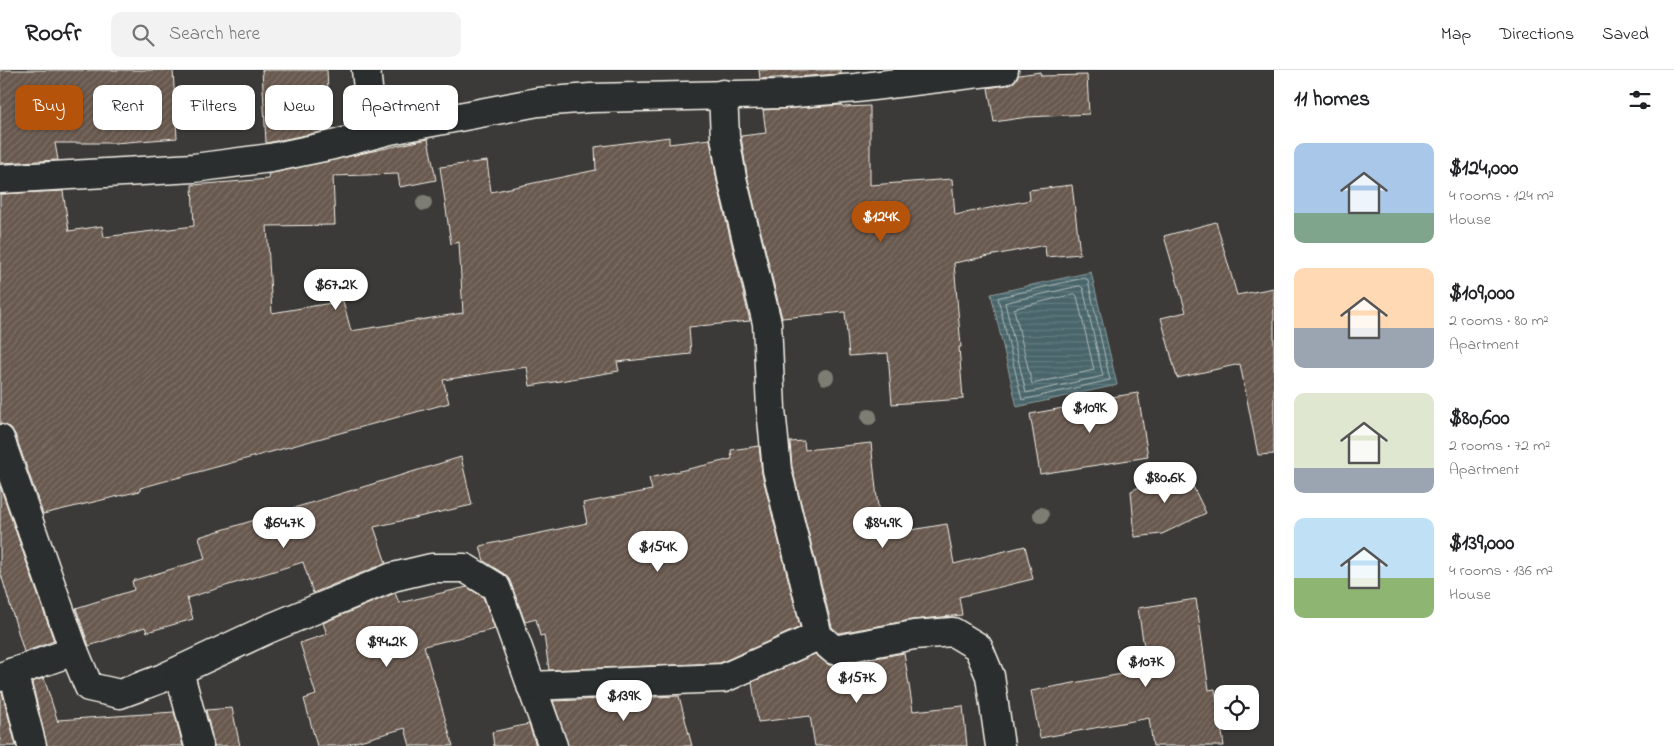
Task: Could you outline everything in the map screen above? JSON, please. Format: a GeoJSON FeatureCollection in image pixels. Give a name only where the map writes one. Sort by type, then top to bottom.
{"type":"FeatureCollection","features":[{"type":"Feature","properties":{"kind":"street"},"geometry":{"type":"LineString","coordinates":[[366,70],[372,134]]}},
{"type":"Feature","properties":{"kind":"street"},"geometry":{"type":"LineString","coordinates":[[0,179],[194,168],[271,158],[399,128],[538,102],[591,98],[782,94],[856,88],[1004,70]]}},
{"type":"Feature","properties":{"kind":"street"},"geometry":{"type":"LineString","coordinates":[[723,94],[726,137],[732,178],[767,323],[771,409],[777,470],[818,636],[834,650],[914,635],[953,632],[978,647],[990,676],[1000,746]]}},
{"type":"Feature","properties":{"kind":"street"},"geometry":{"type":"LineString","coordinates":[[0,438],[74,651],[89,687],[120,694],[179,671],[268,629],[393,577],[431,568],[465,568],[496,587],[553,746]]}},
{"type":"Feature","properties":{"kind":"street"},"geometry":{"type":"LineString","coordinates":[[531,686],[724,678],[818,636]]}},
{"type":"Feature","properties":{"kind":"street"},"geometry":{"type":"LineString","coordinates":[[32,746],[7,674],[74,651]]}},
{"type":"Feature","properties":{"kind":"street"},"geometry":{"type":"LineString","coordinates":[[179,671],[200,746]]}},
{"type":"Feature","properties":{"kind":"water"},"geometry":{"type":"Polygon","coordinates":[[[1091,272],[1117,385],[1017,407],[991,294],[1091,272]]]}},
{"type":"Feature","properties":{"kind":"building"},"geometry":{"type":"Polygon","coordinates":[[[0,70],[173,70],[172,130],[177,130],[177,138],[115,143],[55,143],[58,160],[0,163],[0,70]]]}},
{"type":"Feature","properties":{"kind":"building"},"geometry":{"type":"Polygon","coordinates":[[[262,70],[327,70],[328,85],[265,85],[265,125],[262,70]]]}},
{"type":"Feature","properties":{"kind":"building"},"geometry":{"type":"Polygon","coordinates":[[[759,70],[841,70],[841,74],[760,79],[759,70]]]}},
{"type":"Feature","properties":{"kind":"building"},"geometry":{"type":"Polygon","coordinates":[[[1040,72],[1041,76],[1087,75],[1089,114],[1028,117],[994,122],[988,88],[1014,82],[1019,75],[1040,72]]]}},
{"type":"Feature","properties":{"kind":"building"},"geometry":{"type":"Polygon","coordinates":[[[842,105],[843,107],[870,106],[870,185],[952,179],[955,215],[1030,200],[1029,190],[1072,185],[1080,254],[1046,257],[1045,245],[954,263],[963,399],[892,404],[888,353],[849,356],[845,312],[782,318],[747,175],[741,136],[766,133],[763,110],[842,105]]]}},
{"type":"Feature","properties":{"kind":"building"},"geometry":{"type":"Polygon","coordinates":[[[265,130],[330,130],[266,143],[265,130]]]}},
{"type":"Feature","properties":{"kind":"building"},"geometry":{"type":"Polygon","coordinates":[[[669,137],[669,144],[710,139],[717,182],[750,321],[689,327],[691,354],[617,362],[619,371],[530,386],[527,367],[443,380],[449,403],[140,488],[140,491],[43,514],[15,434],[10,427],[0,424],[0,194],[63,191],[69,231],[102,226],[104,237],[194,226],[192,185],[269,179],[268,174],[428,139],[436,180],[400,187],[398,174],[333,176],[335,225],[267,226],[272,313],[343,301],[351,331],[463,313],[459,242],[451,244],[440,167],[487,161],[491,192],[596,170],[595,147],[669,137]]]}},
{"type":"Feature","properties":{"kind":"building"},"geometry":{"type":"Polygon","coordinates":[[[1216,222],[1237,295],[1274,288],[1274,454],[1258,455],[1240,364],[1177,378],[1161,318],[1186,312],[1164,236],[1216,222]]]}},
{"type":"Feature","properties":{"kind":"building"},"geometry":{"type":"Polygon","coordinates":[[[1138,393],[1148,457],[1040,474],[1030,414],[1085,404],[1085,401],[1138,393]]]}},
{"type":"Feature","properties":{"kind":"building"},"geometry":{"type":"Polygon","coordinates":[[[804,441],[805,450],[871,443],[881,535],[947,524],[954,564],[1025,546],[1033,579],[959,597],[962,615],[911,620],[839,633],[832,627],[792,467],[790,442],[804,441]]]}},
{"type":"Feature","properties":{"kind":"building"},"geometry":{"type":"Polygon","coordinates":[[[759,446],[762,474],[800,627],[720,663],[549,670],[544,635],[540,636],[536,619],[525,622],[510,581],[504,574],[484,561],[480,546],[587,523],[583,503],[652,490],[649,478],[732,459],[731,450],[759,446]]]}},
{"type":"Feature","properties":{"kind":"building"},"geometry":{"type":"Polygon","coordinates":[[[461,457],[472,505],[374,527],[386,563],[313,593],[303,562],[187,598],[193,619],[147,632],[145,627],[89,646],[76,608],[134,590],[132,581],[205,559],[199,537],[461,457]]]}},
{"type":"Feature","properties":{"kind":"building"},"geometry":{"type":"Polygon","coordinates":[[[1183,466],[1206,513],[1162,534],[1135,537],[1131,491],[1183,466]]]}},
{"type":"Feature","properties":{"kind":"building"},"geometry":{"type":"Polygon","coordinates":[[[0,486],[54,641],[24,652],[0,571],[0,486]]]}},
{"type":"Feature","properties":{"kind":"building"},"geometry":{"type":"Polygon","coordinates":[[[467,587],[483,597],[495,629],[424,646],[453,746],[410,746],[405,728],[342,746],[317,746],[304,699],[316,695],[300,643],[327,634],[323,623],[395,593],[399,603],[467,587]]]}},
{"type":"Feature","properties":{"kind":"building"},"geometry":{"type":"Polygon","coordinates":[[[1196,599],[1209,690],[1214,689],[1214,730],[1221,730],[1224,746],[1153,746],[1149,718],[1040,738],[1031,691],[1143,670],[1140,662],[1146,660],[1138,608],[1196,599]]]}},
{"type":"Feature","properties":{"kind":"building"},"geometry":{"type":"Polygon","coordinates":[[[904,653],[913,711],[963,706],[967,746],[815,746],[810,716],[758,722],[752,682],[815,654],[829,665],[836,665],[904,653]]]}},
{"type":"Feature","properties":{"kind":"building"},"geometry":{"type":"Polygon","coordinates":[[[44,678],[58,722],[58,720],[174,712],[183,746],[47,746],[32,682],[44,678]]]}},
{"type":"Feature","properties":{"kind":"building"},"geometry":{"type":"Polygon","coordinates":[[[0,692],[2,692],[16,746],[0,746],[0,692]]]}},
{"type":"Feature","properties":{"kind":"building"},"geometry":{"type":"Polygon","coordinates":[[[679,696],[692,746],[568,746],[553,701],[679,696]]]}},
{"type":"Feature","properties":{"kind":"building"},"geometry":{"type":"Polygon","coordinates":[[[232,708],[240,746],[214,746],[206,710],[232,708]]]}},
{"type":"Feature","properties":{"kind":"building"},"geometry":{"type":"Polygon","coordinates":[[[529,724],[536,746],[494,746],[492,732],[529,724]]]}}]}
